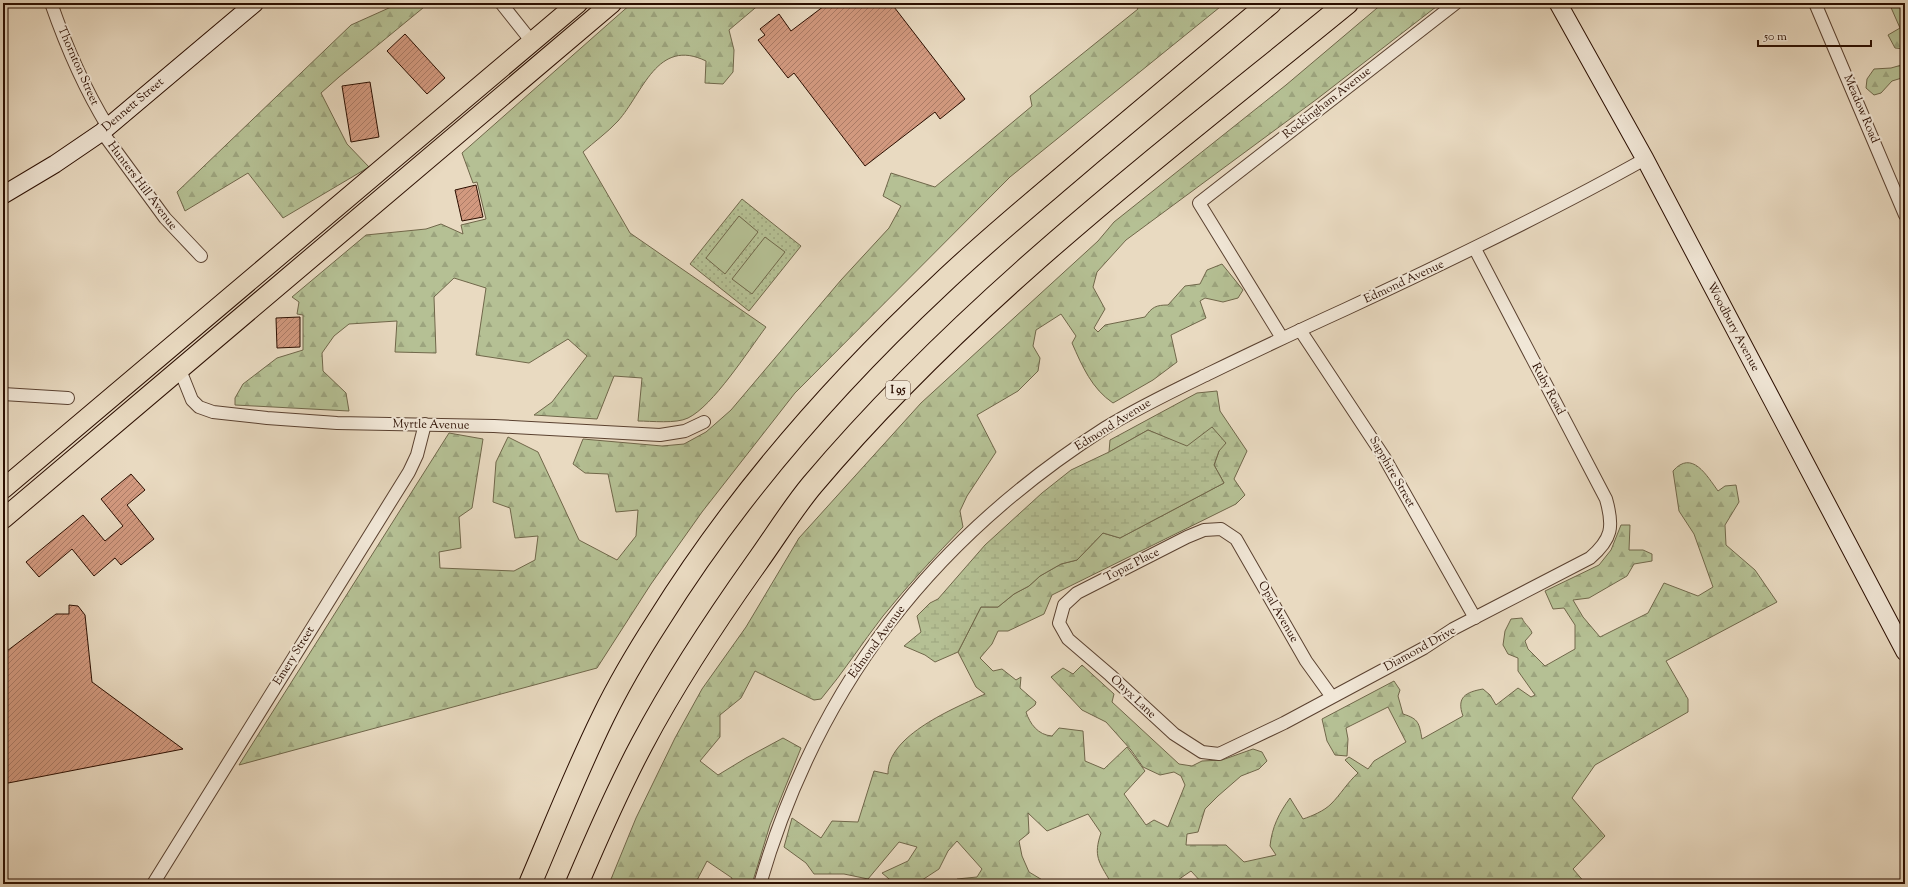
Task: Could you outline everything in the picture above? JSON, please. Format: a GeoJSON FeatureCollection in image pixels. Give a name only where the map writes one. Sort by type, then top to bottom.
{"type":"FeatureCollection","features":[{"type":"Feature","properties":{"kind":"highway"},"geometry":{"type":"LineString","coordinates":[[530,884],[580,766],[604,715],[631,666],[662,615],[714,537],[780,453],[826,399],[938,286],[1006,224],[1270,3]]}},
{"type":"Feature","properties":{"kind":"highway","name":"I 95"},"geometry":{"type":"LineString","coordinates":[[576,884],[606,817],[642,743],[676,685],[711,626],[810,487],[889,399],[941,346],[1017,275],[1100,204],[1348,3]]}},
{"type":"Feature","properties":{"kind":"main road"},"geometry":{"type":"LineString","coordinates":[[3,489],[578,3]]}},
{"type":"Feature","properties":{"kind":"main road"},"geometry":{"type":"LineString","coordinates":[[3,519],[612,3]]}},
{"type":"Feature","properties":{"kind":"street","name":"Thornton Street"},"geometry":{"type":"LineString","coordinates":[[51,3],[77,69],[105,129]]}},
{"type":"Feature","properties":{"kind":"street","name":"Dennett Street"},"geometry":{"type":"LineString","coordinates":[[3,195],[55,164],[105,129],[255,3]]}},
{"type":"Feature","properties":{"kind":"street"},"geometry":{"type":"LineString","coordinates":[[501,3],[532,42]]}},
{"type":"Feature","properties":{"kind":"street","name":"Rockingham Avenue"},"geometry":{"type":"LineString","coordinates":[[1282,338],[1199,203],[1456,3]]}},
{"type":"Feature","properties":{"kind":"street","name":"Woodbury Avenue"},"geometry":{"type":"LineString","coordinates":[[1558,3],[1644,160],[1905,652]]}},
{"type":"Feature","properties":{"kind":"street","name":"Meadow Road"},"geometry":{"type":"LineString","coordinates":[[1815,3],[1905,215]]}},
{"type":"Feature","properties":{"kind":"street","name":"Hunters Hill Avenue"},"geometry":{"type":"LineString","coordinates":[[105,129],[164,218],[201,256]]}},
{"type":"Feature","properties":{"kind":"street","name":"Edmond Avenue"},"geometry":{"type":"LineString","coordinates":[[760,884],[778,826],[791,793],[838,698],[882,631],[907,600],[956,546],[989,514],[1034,479],[1107,427],[1153,400],[1282,338],[1475,249],[1571,201],[1644,160]]}},
{"type":"Feature","properties":{"kind":"street","name":"Ruby Road"},"geometry":{"type":"LineString","coordinates":[[1475,249],[1606,498],[1611,515],[1610,532]]}},
{"type":"Feature","properties":{"kind":"street","name":"Sapphire Street"},"geometry":{"type":"LineString","coordinates":[[1300,330],[1384,457],[1475,618]]}},
{"type":"Feature","properties":{"kind":"street","name":"Myrtle Avenue"},"geometry":{"type":"LineString","coordinates":[[180,370],[192,400],[199,408],[213,412],[267,418],[337,423],[426,424],[660,435],[685,431],[704,422]]}},
{"type":"Feature","properties":{"kind":"street"},"geometry":{"type":"LineString","coordinates":[[3,394],[68,398]]}},
{"type":"Feature","properties":{"kind":"street","name":"Emery Street"},"geometry":{"type":"LineString","coordinates":[[153,884],[409,472],[426,424]]}},
{"type":"Feature","properties":{"kind":"street","name":"Topaz Place"},"geometry":{"type":"LineString","coordinates":[[1060,623],[1064,605],[1077,593],[1204,530],[1221,529]]}},
{"type":"Feature","properties":{"kind":"street","name":"Opal Avenue"},"geometry":{"type":"LineString","coordinates":[[1221,529],[1236,539],[1306,661],[1332,697]]}},
{"type":"Feature","properties":{"kind":"street","name":"Diamond Drive"},"geometry":{"type":"LineString","coordinates":[[1219,754],[1284,723],[1475,618],[1590,558],[1603,546],[1610,532]]}},
{"type":"Feature","properties":{"kind":"street","name":"Onyx Lane"},"geometry":{"type":"LineString","coordinates":[[1060,623],[1068,639],[1110,675],[1174,734],[1202,752],[1219,754]]}},
{"type":"Feature","properties":{"kind":"green space"},"geometry":{"type":"Polygon","coordinates":[[[400,3],[429,3],[321,93],[347,144],[369,167],[283,218],[248,173],[185,211],[177,192],[351,25],[400,3]]]}},
{"type":"Feature","properties":{"kind":"green space"},"geometry":{"type":"Polygon","coordinates":[[[632,3],[761,3],[729,30],[734,50],[733,72],[723,84],[705,83],[706,61],[689,56],[675,56],[663,62],[653,72],[618,121],[583,152],[630,233],[766,327],[730,377],[708,402],[698,412],[683,420],[670,422],[638,421],[642,378],[614,376],[597,419],[534,415],[552,402],[587,356],[568,339],[529,363],[476,355],[486,288],[454,278],[434,297],[436,353],[395,352],[397,321],[349,324],[334,336],[322,353],[323,371],[346,393],[349,411],[235,405],[235,398],[243,384],[277,358],[303,350],[303,315],[297,314],[299,302],[292,297],[366,235],[426,229],[441,224],[463,234],[461,225],[486,219],[477,182],[473,183],[462,153],[632,3]]]}},
{"type":"Feature","properties":{"kind":"green space"},"geometry":{"type":"Polygon","coordinates":[[[1134,3],[1225,3],[1010,177],[795,393],[702,512],[651,584],[597,668],[239,765],[449,433],[483,439],[472,508],[459,517],[461,548],[439,552],[440,568],[514,571],[535,560],[538,536],[515,538],[510,508],[493,502],[496,462],[508,437],[538,452],[579,540],[617,560],[636,536],[638,510],[616,512],[608,474],[585,473],[573,464],[583,439],[662,446],[684,444],[706,432],[731,410],[841,280],[889,228],[901,206],[883,196],[891,173],[935,187],[1032,106],[1030,96],[1138,9],[1134,3]]]}},
{"type":"Feature","properties":{"kind":"green space"},"geometry":{"type":"Polygon","coordinates":[[[1383,3],[1441,3],[1317,99],[1126,240],[1097,272],[1093,287],[1105,309],[1094,328],[1098,332],[1105,325],[1145,317],[1155,307],[1160,305],[1168,305],[1185,286],[1200,284],[1207,270],[1222,264],[1243,290],[1238,298],[1223,302],[1205,298],[1200,301],[1206,318],[1171,335],[1177,362],[1153,380],[1113,403],[1099,391],[1088,376],[1072,343],[1076,336],[1061,314],[1036,330],[1033,346],[1040,358],[1038,371],[1018,391],[977,415],[996,452],[967,496],[960,511],[963,527],[892,604],[821,699],[814,700],[755,671],[741,698],[720,715],[720,737],[700,761],[718,775],[783,738],[801,748],[770,825],[752,884],[731,884],[732,878],[707,861],[695,884],[609,884],[636,818],[675,738],[702,689],[746,627],[799,538],[921,403],[1098,241],[1114,222],[1286,85],[1383,3]]]}},
{"type":"Feature","properties":{"kind":"green space"},"geometry":{"type":"Polygon","coordinates":[[[1889,3],[1905,3],[1905,49],[1895,48],[1888,35],[1900,28],[1889,3]]]}},
{"type":"Feature","properties":{"kind":"green space"},"geometry":{"type":"Polygon","coordinates":[[[1905,64],[1905,77],[1892,81],[1881,93],[1874,95],[1866,88],[1867,79],[1874,69],[1891,68],[1905,64]]]}},
{"type":"Feature","properties":{"kind":"green space"},"geometry":{"type":"Polygon","coordinates":[[[742,199],[801,246],[749,311],[690,264],[742,199]]]}},
{"type":"Feature","properties":{"kind":"green space"},"geometry":{"type":"Polygon","coordinates":[[[739,216],[758,232],[725,274],[706,258],[739,216]]]}},
{"type":"Feature","properties":{"kind":"green space"},"geometry":{"type":"Polygon","coordinates":[[[765,237],[785,252],[752,294],[732,279],[765,237]]]}},
{"type":"Feature","properties":{"kind":"green space"},"geometry":{"type":"Polygon","coordinates":[[[1217,391],[1220,411],[1247,451],[1234,479],[1245,495],[1236,504],[1052,595],[1044,614],[1008,631],[998,631],[992,644],[980,658],[993,671],[1002,669],[1016,680],[1021,677],[1020,688],[1036,702],[1035,705],[1026,712],[1032,725],[1043,734],[1052,736],[1059,728],[1083,731],[1085,761],[1104,769],[1127,747],[1145,771],[1124,794],[1146,825],[1154,820],[1168,827],[1185,785],[1181,776],[1174,772],[1160,775],[1143,767],[1131,750],[1106,722],[1082,710],[1051,677],[1063,668],[1073,674],[1082,665],[1114,694],[1112,702],[1179,764],[1192,766],[1202,761],[1222,760],[1253,749],[1262,752],[1267,761],[1259,769],[1241,776],[1218,796],[1205,809],[1198,832],[1187,834],[1186,845],[1226,845],[1244,862],[1276,855],[1270,846],[1272,833],[1279,815],[1290,798],[1303,819],[1318,813],[1331,804],[1358,773],[1345,760],[1349,757],[1368,769],[1374,761],[1406,742],[1388,707],[1346,728],[1348,739],[1347,756],[1335,755],[1327,741],[1322,719],[1394,681],[1400,690],[1398,696],[1403,714],[1417,722],[1422,739],[1463,716],[1461,710],[1462,700],[1464,696],[1472,692],[1483,689],[1490,695],[1496,705],[1518,688],[1531,697],[1535,695],[1518,671],[1518,658],[1508,654],[1503,645],[1505,631],[1511,619],[1522,618],[1525,622],[1532,633],[1525,641],[1528,649],[1545,666],[1575,649],[1575,625],[1564,608],[1553,609],[1545,591],[1599,565],[1611,550],[1621,525],[1630,525],[1629,550],[1643,550],[1652,554],[1652,561],[1634,564],[1627,576],[1589,598],[1573,600],[1583,617],[1600,637],[1648,613],[1664,583],[1698,596],[1713,587],[1694,534],[1679,511],[1673,471],[1680,465],[1686,463],[1693,464],[1704,472],[1718,491],[1725,486],[1736,485],[1739,502],[1725,525],[1726,545],[1755,570],[1777,602],[1666,661],[1688,699],[1688,712],[1595,765],[1572,798],[1605,836],[1573,869],[1586,884],[1203,884],[1191,871],[1172,884],[1130,884],[1126,882],[1110,881],[1100,864],[1097,853],[1101,833],[1088,814],[1047,831],[1028,813],[1029,833],[1019,841],[1022,856],[1029,872],[1049,884],[954,884],[957,879],[977,877],[982,869],[957,841],[948,851],[939,869],[916,884],[895,884],[882,873],[908,861],[917,847],[899,842],[868,879],[844,874],[814,874],[806,863],[784,847],[792,818],[821,838],[832,821],[858,822],[874,771],[888,774],[891,760],[899,747],[910,735],[941,715],[985,694],[976,687],[958,652],[981,607],[998,607],[1014,594],[1029,586],[1040,576],[1061,564],[1077,560],[1103,533],[1120,538],[1224,483],[1214,465],[1219,451],[1187,447],[1148,430],[1109,452],[1110,440],[1197,393],[1217,391]]]}},
{"type":"Feature","properties":{"kind":"green space"},"geometry":{"type":"Polygon","coordinates":[[[1212,427],[1226,443],[1219,451],[1214,465],[1224,483],[1120,538],[1103,533],[1077,560],[1061,564],[1040,576],[1029,586],[1014,594],[998,607],[981,607],[958,652],[935,662],[925,655],[904,646],[921,632],[917,616],[930,603],[938,599],[985,545],[1042,493],[1071,470],[1109,452],[1148,430],[1187,446],[1212,427]]]}},
{"type":"Feature","properties":{"kind":"building"},"geometry":{"type":"Polygon","coordinates":[[[828,3],[891,3],[965,99],[940,119],[935,112],[865,166],[794,73],[788,78],[758,40],[765,35],[760,29],[779,14],[791,31],[828,3]]]}},
{"type":"Feature","properties":{"kind":"building"},"geometry":{"type":"Polygon","coordinates":[[[405,34],[445,78],[427,94],[387,51],[405,34]]]}},
{"type":"Feature","properties":{"kind":"building"},"geometry":{"type":"Polygon","coordinates":[[[370,82],[379,137],[351,142],[342,86],[370,82]]]}},
{"type":"Feature","properties":{"kind":"building"},"geometry":{"type":"Polygon","coordinates":[[[476,185],[483,217],[462,221],[455,190],[476,185]]]}},
{"type":"Feature","properties":{"kind":"building"},"geometry":{"type":"Polygon","coordinates":[[[300,317],[300,347],[277,348],[276,318],[300,317]]]}},
{"type":"Feature","properties":{"kind":"building"},"geometry":{"type":"Polygon","coordinates":[[[131,474],[145,490],[127,505],[154,539],[121,565],[115,558],[94,576],[72,549],[39,577],[26,562],[83,515],[105,541],[123,526],[101,499],[131,474]]]}},
{"type":"Feature","properties":{"kind":"building"},"geometry":{"type":"Polygon","coordinates":[[[69,605],[78,606],[85,615],[92,682],[183,749],[3,784],[3,654],[56,614],[69,614],[69,605]]]}}]}
